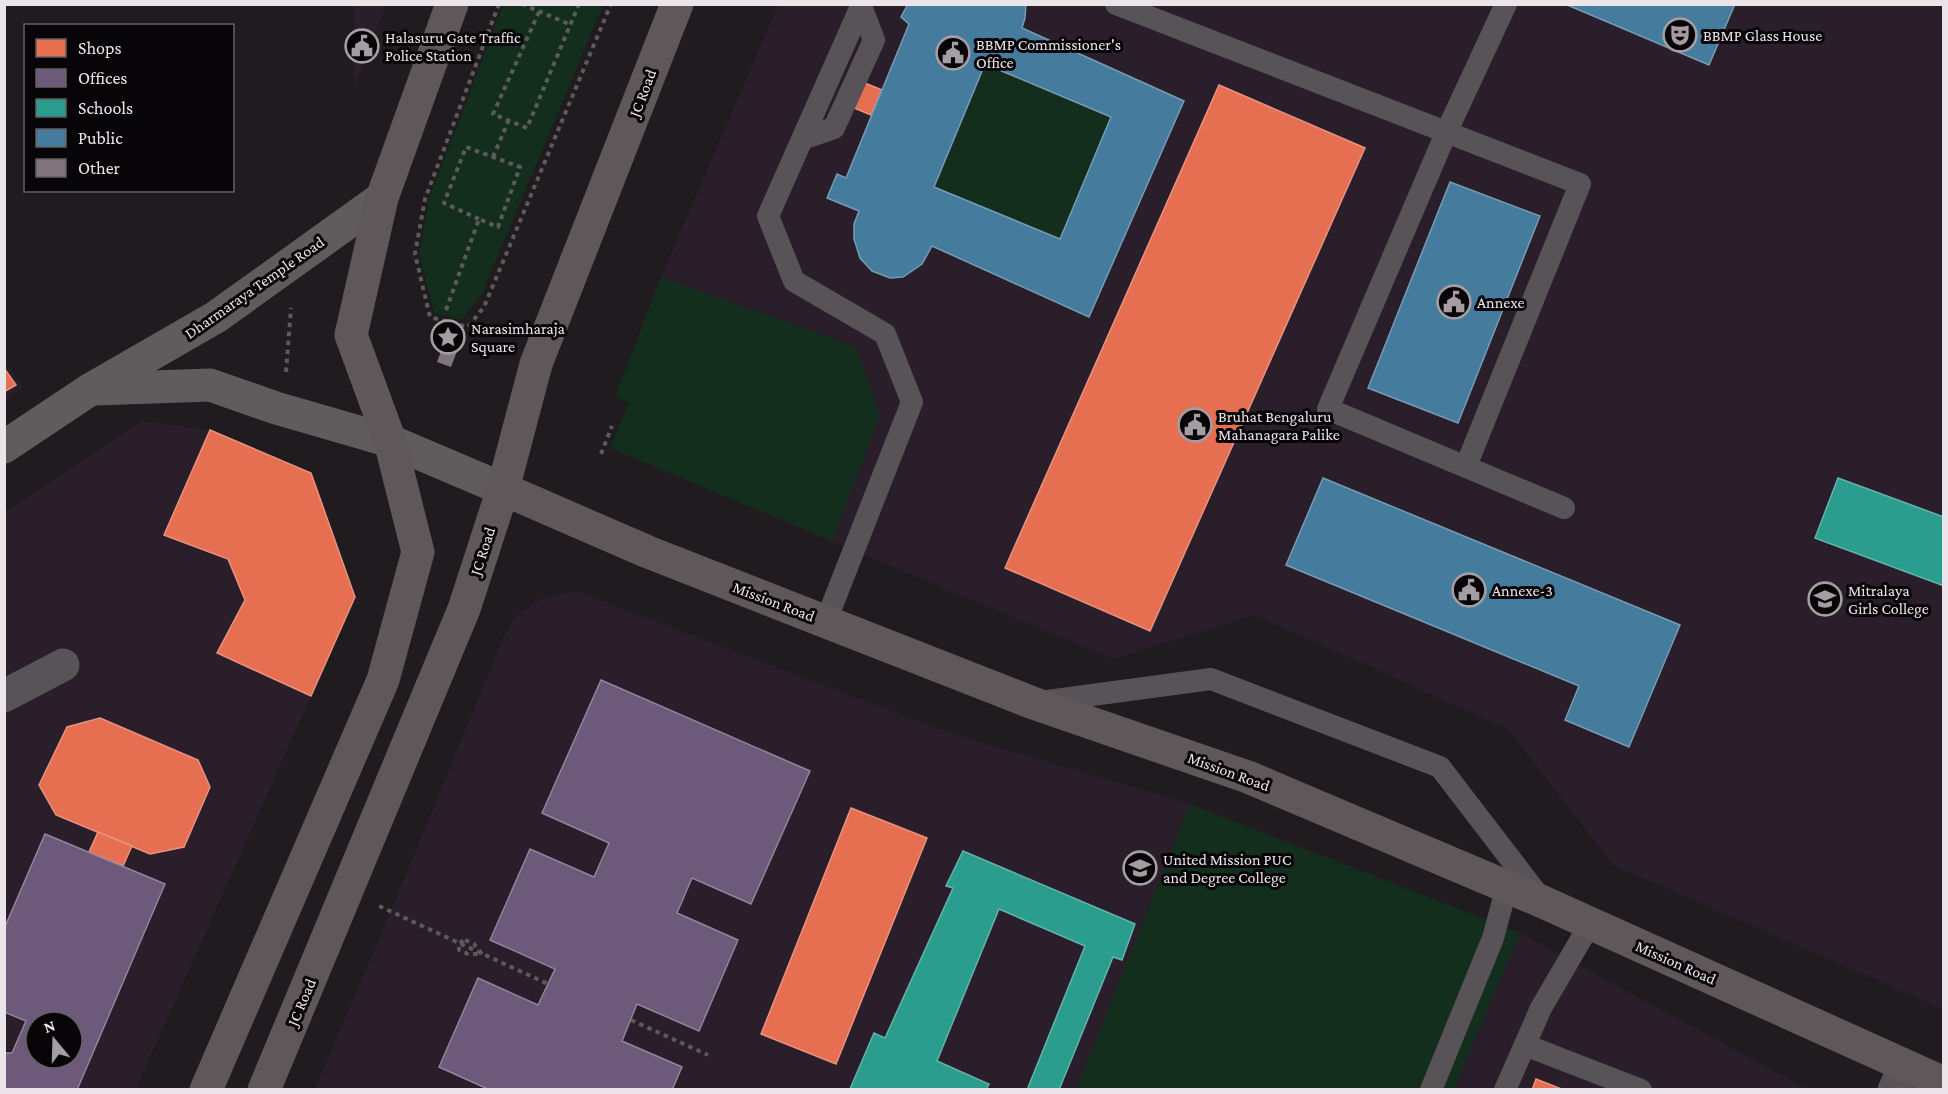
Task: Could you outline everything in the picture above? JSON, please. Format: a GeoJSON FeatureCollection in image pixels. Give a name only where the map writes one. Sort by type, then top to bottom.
{"type":"FeatureCollection","features":[{"type":"Feature","properties":{"kind":"main road"},"geometry":{"type":"LineString","coordinates":[[206,1089],[383,680],[418,552],[390,441],[351,335],[382,198],[452,4]]}},
{"type":"Feature","properties":{"kind":"main road","name":"JC Road"},"geometry":{"type":"LineString","coordinates":[[264,1089],[464,609],[502,489],[536,364],[677,4]]}},
{"type":"Feature","properties":{"kind":"main road","name":"Dharmaraya Temple Road"},"geometry":{"type":"LineString","coordinates":[[4,447],[91,389],[216,317],[382,198]]}},
{"type":"Feature","properties":{"kind":"main road"},"geometry":{"type":"LineString","coordinates":[[91,389],[210,385],[276,408],[390,441],[502,489]]}},
{"type":"Feature","properties":{"kind":"main road","name":"Mission Road"},"geometry":{"type":"LineString","coordinates":[[502,489],[648,552],[1033,703],[1248,777],[1543,902],[1899,1078],[1944,1083]]}},
{"type":"Feature","properties":{"kind":"street"},"geometry":{"type":"LineString","coordinates":[[4,696],[63,665]]}},
{"type":"Feature","properties":{"kind":"lane"},"geometry":{"type":"LineString","coordinates":[[1116,4],[1580,184],[1466,466]]}},
{"type":"Feature","properties":{"kind":"lane"},"geometry":{"type":"LineString","coordinates":[[1506,4],[1446,132],[1328,409],[1564,508]]}},
{"type":"Feature","properties":{"kind":"lane"},"geometry":{"type":"LineString","coordinates":[[826,621],[912,402],[885,334],[794,282],[768,216],[862,5]]}},
{"type":"Feature","properties":{"kind":"lane"},"geometry":{"type":"LineString","coordinates":[[1033,703],[1211,679],[1440,767],[1543,902]]}},
{"type":"Feature","properties":{"kind":"lane"},"geometry":{"type":"LineString","coordinates":[[1431,1089],[1493,938],[1507,886]]}},
{"type":"Feature","properties":{"kind":"lane"},"geometry":{"type":"LineString","coordinates":[[1505,1089],[1541,1008],[1590,924]]}},
{"type":"Feature","properties":{"kind":"lane"},"geometry":{"type":"LineString","coordinates":[[1525,1045],[1641,1089]]}},
{"type":"Feature","properties":{"kind":"path"},"geometry":{"type":"LineString","coordinates":[[499,4],[425,199],[415,254],[430,316],[468,327],[484,308],[611,4]]}},
{"type":"Feature","properties":{"kind":"path"},"geometry":{"type":"LineString","coordinates":[[522,4],[571,25]]}},
{"type":"Feature","properties":{"kind":"path"},"geometry":{"type":"LineString","coordinates":[[539,12],[494,114],[526,128],[579,4]]}},
{"type":"Feature","properties":{"kind":"path"},"geometry":{"type":"LineString","coordinates":[[493,157],[508,122]]}},
{"type":"Feature","properties":{"kind":"path"},"geometry":{"type":"LineString","coordinates":[[466,147],[493,157],[520,167],[498,227],[444,203],[466,147]]}},
{"type":"Feature","properties":{"kind":"path"},"geometry":{"type":"LineString","coordinates":[[446,310],[479,219]]}},
{"type":"Feature","properties":{"kind":"path"},"geometry":{"type":"LineString","coordinates":[[286,379],[292,302]]}},
{"type":"Feature","properties":{"kind":"path"},"geometry":{"type":"LineString","coordinates":[[601,454],[612,426]]}},
{"type":"Feature","properties":{"kind":"path"},"geometry":{"type":"LineString","coordinates":[[378,906],[548,984]]}},
{"type":"Feature","properties":{"kind":"path"},"geometry":{"type":"LineString","coordinates":[[631,1020],[708,1055]]}},
{"type":"Feature","properties":{"kind":"shaded area","name":"Halasuru Gate Traffic Police Station"},"geometry":{"type":"Polygon","coordinates":[[[354,5],[386,5],[354,88],[354,5]]]}},
{"type":"Feature","properties":{"kind":"shaded area","name":"Bruhat Bengaluru Mahanagara Palike"},"geometry":{"type":"Polygon","coordinates":[[[778,5],[1943,5],[1943,1009],[1613,865],[1508,729],[1255,615],[1113,659],[610,448],[629,403],[615,397],[661,277],[778,5]]]}},
{"type":"Feature","properties":{"kind":"shaded area"},"geometry":{"type":"Polygon","coordinates":[[[4,360],[23,387],[5,400],[4,400],[4,360]]]}},
{"type":"Feature","properties":{"kind":"shaded area"},"geometry":{"type":"Polygon","coordinates":[[[142,421],[210,430],[311,473],[355,597],[136,1089],[5,1090],[5,512],[142,421]]]}},
{"type":"Feature","properties":{"kind":"shaded area"},"geometry":{"type":"Polygon","coordinates":[[[576,591],[944,731],[1190,804],[1520,933],[1807,1089],[314,1090],[391,911],[503,638],[516,616],[540,599],[576,591]]]}},
{"type":"Feature","properties":{"kind":"green space"},"geometry":{"type":"Polygon","coordinates":[[[503,5],[603,5],[482,294],[461,320],[434,312],[419,254],[429,199],[503,5]]]}},
{"type":"Feature","properties":{"kind":"green space"},"geometry":{"type":"Polygon","coordinates":[[[985,64],[1111,117],[1060,239],[934,187],[985,64]]]}},
{"type":"Feature","properties":{"kind":"green space"},"geometry":{"type":"Polygon","coordinates":[[[661,277],[856,347],[880,415],[832,541],[610,448],[629,403],[615,397],[661,277]]]}},
{"type":"Feature","properties":{"kind":"green space"},"geometry":{"type":"Polygon","coordinates":[[[1190,804],[1520,933],[1454,1089],[1076,1090],[1190,804]]]}},
{"type":"Feature","properties":{"kind":"building: Shops"},"geometry":{"type":"Polygon","coordinates":[[[850,77],[882,90],[871,115],[840,102],[850,77]]]}},
{"type":"Feature","properties":{"kind":"building: Shops"},"geometry":{"type":"Polygon","coordinates":[[[1219,85],[1365,148],[1150,631],[1005,568],[1219,85]]]}},
{"type":"Feature","properties":{"kind":"building: Shops"},"geometry":{"type":"Polygon","coordinates":[[[4,368],[16,385],[4,392],[4,368]]]}},
{"type":"Feature","properties":{"kind":"building: Shops"},"geometry":{"type":"Polygon","coordinates":[[[210,430],[311,473],[355,597],[311,696],[217,653],[245,600],[228,559],[164,535],[210,430]]]}},
{"type":"Feature","properties":{"kind":"building: Shops"},"geometry":{"type":"Polygon","coordinates":[[[100,718],[198,760],[210,787],[184,847],[150,854],[56,815],[39,785],[67,727],[100,718]]]}},
{"type":"Feature","properties":{"kind":"building: Shops"},"geometry":{"type":"Polygon","coordinates":[[[851,808],[927,838],[836,1064],[761,1034],[851,808]]]}},
{"type":"Feature","properties":{"kind":"building: Shops"},"geometry":{"type":"Polygon","coordinates":[[[98,832],[132,846],[123,866],[89,852],[98,832]]]}},
{"type":"Feature","properties":{"kind":"building: Shops"},"geometry":{"type":"Polygon","coordinates":[[[1536,1079],[1564,1090],[1532,1090],[1536,1079]]]}},
{"type":"Feature","properties":{"kind":"building: Offices"},"geometry":{"type":"Polygon","coordinates":[[[601,680],[810,771],[751,904],[692,878],[677,913],[738,940],[699,1031],[637,1004],[622,1041],[682,1067],[672,1090],[490,1090],[439,1067],[478,978],[538,1005],[555,969],[490,940],[530,849],[594,877],[609,843],[542,813],[601,680]]]}},
{"type":"Feature","properties":{"kind":"building: Offices"},"geometry":{"type":"Polygon","coordinates":[[[45,834],[165,884],[77,1090],[4,1090],[4,1053],[12,1053],[24,1026],[24,1070],[84,1070],[84,1010],[24,1010],[24,1020],[4,1012],[4,929],[45,834]]]}},
{"type":"Feature","properties":{"kind":"building: Schools"},"geometry":{"type":"Polygon","coordinates":[[[1838,478],[1944,517],[1944,586],[1815,538],[1838,478]]]}},
{"type":"Feature","properties":{"kind":"building: Schools"},"geometry":{"type":"Polygon","coordinates":[[[963,851],[1135,924],[1122,960],[1113,957],[1059,1090],[1027,1090],[1085,946],[999,909],[937,1061],[989,1084],[986,1090],[850,1089],[874,1033],[885,1038],[953,888],[946,886],[963,851]]]}},
{"type":"Feature","properties":{"kind":"building: Public"},"geometry":{"type":"Polygon","coordinates":[[[908,4],[1026,4],[1022,28],[1184,101],[1089,317],[932,246],[922,264],[903,277],[890,278],[872,271],[860,258],[854,239],[854,224],[859,211],[827,198],[837,174],[846,178],[909,24],[901,17],[908,4]],[[985,64],[934,187],[1060,239],[1111,117],[985,64]]]}},
{"type":"Feature","properties":{"kind":"building: Public","name":"BBMP Glass House"},"geometry":{"type":"Polygon","coordinates":[[[1565,4],[1735,4],[1709,65],[1565,4]]]}},
{"type":"Feature","properties":{"kind":"building: Public","name":"Annexe"},"geometry":{"type":"Polygon","coordinates":[[[1450,182],[1540,216],[1458,423],[1368,388],[1450,182]]]}},
{"type":"Feature","properties":{"kind":"building: Public","name":"Annexe-3"},"geometry":{"type":"Polygon","coordinates":[[[1323,478],[1680,625],[1629,747],[1565,720],[1579,686],[1286,565],[1323,478]]]}},
{"type":"Feature","properties":{"kind":"building: Other"},"geometry":{"type":"Polygon","coordinates":[[[448,333],[462,338],[451,367],[437,362],[448,333]]]}},
{"type":"Feature","properties":{"kind":"place","name":"BBMP Glass House"},"geometry":{"type":"Point","coordinates":[1680,35]}},
{"type":"Feature","properties":{"kind":"place","name":"Halasuru Gate Traffic Police Station"},"geometry":{"type":"Point","coordinates":[362,46]}},
{"type":"Feature","properties":{"kind":"place","name":"BBMP Commissioner's Office"},"geometry":{"type":"Point","coordinates":[953,53]}},
{"type":"Feature","properties":{"kind":"place","name":"Annexe"},"geometry":{"type":"Point","coordinates":[1454,302]}},
{"type":"Feature","properties":{"kind":"place","name":"Narasimharaja Square"},"geometry":{"type":"Point","coordinates":[448,337]}},
{"type":"Feature","properties":{"kind":"place","name":"Bruhat Bengaluru Mahanagara Palike"},"geometry":{"type":"Point","coordinates":[1195,425]}},
{"type":"Feature","properties":{"kind":"place","name":"Annexe-3"},"geometry":{"type":"Point","coordinates":[1469,590]}},
{"type":"Feature","properties":{"kind":"place","name":"Mitralaya Girls College"},"geometry":{"type":"Point","coordinates":[1825,599]}},
{"type":"Feature","properties":{"kind":"place","name":"United Mission PUC and Degree College"},"geometry":{"type":"Point","coordinates":[1140,868]}}]}
